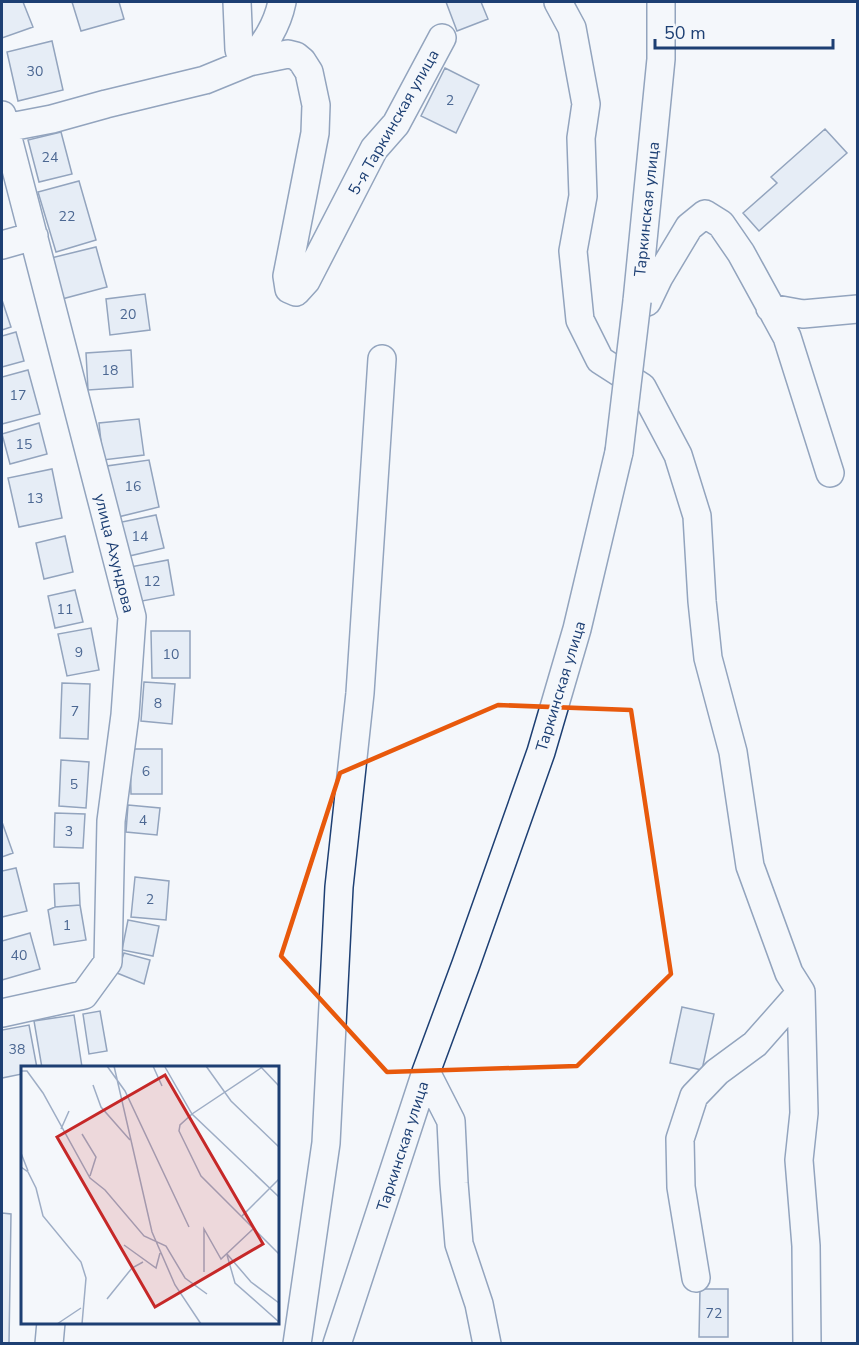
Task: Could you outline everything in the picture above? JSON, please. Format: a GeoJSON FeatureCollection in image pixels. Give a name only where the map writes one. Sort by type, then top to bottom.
{"type":"FeatureCollection","features":[{"type":"Feature","properties":{"kind":"street"},"geometry":{"type":"LineString","coordinates":[[237,2],[239,50],[249,62]]}},
{"type":"Feature","properties":{"kind":"street","name":"5-я Таркинская улица"},"geometry":{"type":"LineString","coordinates":[[249,62],[265,43],[280,14],[282,2]]}},
{"type":"Feature","properties":{"kind":"street"},"geometry":{"type":"LineString","coordinates":[[558,2],[572,28],[586,104],[581,138],[583,196],[573,251],[580,320],[600,360],[642,387],[678,455],[697,516],[708,658],[733,752],[750,866],[789,974],[801,992],[804,1113],[799,1160],[806,1246],[807,1344]]}},
{"type":"Feature","properties":{"kind":"street","name":"Таркинская улица"},"geometry":{"type":"LineString","coordinates":[[338,1344],[426,1072],[541,752],[578,630],[619,452],[637,301],[661,59],[661,2]]}},
{"type":"Feature","properties":{"kind":"street","name":"5-я Таркинская улица"},"geometry":{"type":"LineString","coordinates":[[3,121],[52,119],[205,80],[249,62],[288,54],[296,56],[309,72],[316,105],[315,134],[288,276],[289,289],[296,292],[306,281],[374,149],[396,124],[442,38]]}},
{"type":"Feature","properties":{"kind":"street","name":"улица Ахундова"},"geometry":{"type":"LineString","coordinates":[[2,1013],[84,995],[108,962],[111,821],[125,715],[132,617],[3,121]]}},
{"type":"Feature","properties":{"kind":"street"},"geometry":{"type":"LineString","coordinates":[[637,301],[647,303],[659,277],[689,227],[705,214],[721,224],[741,254],[787,337],[830,473]]}},
{"type":"Feature","properties":{"kind":"street"},"geometry":{"type":"LineString","coordinates":[[2,245],[34,236]]}},
{"type":"Feature","properties":{"kind":"street"},"geometry":{"type":"LineString","coordinates":[[770,308],[803,314],[858,309]]}},
{"type":"Feature","properties":{"kind":"street"},"geometry":{"type":"LineString","coordinates":[[297,1344],[326,1143],[339,887],[360,693],[382,359]]}},
{"type":"Feature","properties":{"kind":"street"},"geometry":{"type":"LineString","coordinates":[[696,1278],[681,1187],[680,1140],[694,1096],[717,1072],[755,1044],[801,992]]}},
{"type":"Feature","properties":{"kind":"street"},"geometry":{"type":"LineString","coordinates":[[426,1072],[451,1121],[459,1244],[478,1304],[487,1344]]}},
{"type":"Feature","properties":{"kind":"street"},"geometry":{"type":"LineString","coordinates":[[49,1344],[51,1324]]}},
{"type":"Feature","properties":{"kind":"highlighted area"},"geometry":{"type":"Polygon","coordinates":[[[498,705],[631,710],[671,974],[577,1066],[387,1072],[281,956],[340,773],[498,705]]]}},
{"type":"Feature","properties":{"kind":"building"},"geometry":{"type":"Polygon","coordinates":[[[2,2],[23,2],[33,27],[2,38],[2,2]]]}},
{"type":"Feature","properties":{"kind":"building"},"geometry":{"type":"Polygon","coordinates":[[[72,2],[119,2],[124,19],[81,31],[72,2]]]}},
{"type":"Feature","properties":{"kind":"building"},"geometry":{"type":"Polygon","coordinates":[[[446,2],[481,2],[488,19],[457,31],[446,2]]]}},
{"type":"Feature","properties":{"kind":"building"},"geometry":{"type":"Polygon","coordinates":[[[52,41],[63,90],[18,101],[7,52],[52,41]]]}},
{"type":"Feature","properties":{"kind":"building"},"geometry":{"type":"Polygon","coordinates":[[[445,68],[479,85],[456,133],[421,116],[445,68]]]}},
{"type":"Feature","properties":{"kind":"building"},"geometry":{"type":"Polygon","coordinates":[[[825,129],[847,153],[759,231],[743,213],[777,183],[771,177],[825,129]]]}},
{"type":"Feature","properties":{"kind":"building"},"geometry":{"type":"Polygon","coordinates":[[[61,132],[72,174],[39,182],[28,140],[61,132]]]}},
{"type":"Feature","properties":{"kind":"building"},"geometry":{"type":"Polygon","coordinates":[[[79,181],[96,240],[56,252],[38,192],[79,181]]]}},
{"type":"Feature","properties":{"kind":"building"},"geometry":{"type":"Polygon","coordinates":[[[96,247],[107,287],[62,299],[51,258],[96,247]]]}},
{"type":"Feature","properties":{"kind":"building"},"geometry":{"type":"Polygon","coordinates":[[[145,294],[150,330],[110,335],[106,299],[145,294]]]}},
{"type":"Feature","properties":{"kind":"building"},"geometry":{"type":"Polygon","coordinates":[[[2,300],[11,327],[2,330],[2,300]]]}},
{"type":"Feature","properties":{"kind":"building"},"geometry":{"type":"Polygon","coordinates":[[[16,332],[24,361],[2,367],[2,336],[16,332]]]}},
{"type":"Feature","properties":{"kind":"building"},"geometry":{"type":"Polygon","coordinates":[[[131,350],[133,387],[88,390],[86,353],[131,350]]]}},
{"type":"Feature","properties":{"kind":"building"},"geometry":{"type":"Polygon","coordinates":[[[28,370],[40,414],[2,424],[2,377],[28,370]]]}},
{"type":"Feature","properties":{"kind":"building"},"geometry":{"type":"Polygon","coordinates":[[[139,419],[144,455],[103,460],[99,423],[139,419]]]}},
{"type":"Feature","properties":{"kind":"building"},"geometry":{"type":"Polygon","coordinates":[[[39,423],[47,454],[10,464],[2,434],[39,423]]]}},
{"type":"Feature","properties":{"kind":"building"},"geometry":{"type":"Polygon","coordinates":[[[149,460],[159,507],[118,517],[107,466],[149,460]]]}},
{"type":"Feature","properties":{"kind":"building"},"geometry":{"type":"Polygon","coordinates":[[[52,469],[62,518],[19,527],[8,478],[52,469]]]}},
{"type":"Feature","properties":{"kind":"building"},"geometry":{"type":"Polygon","coordinates":[[[156,515],[164,548],[125,557],[117,523],[156,515]]]}},
{"type":"Feature","properties":{"kind":"building"},"geometry":{"type":"Polygon","coordinates":[[[65,536],[73,572],[44,579],[36,543],[65,536]]]}},
{"type":"Feature","properties":{"kind":"building"},"geometry":{"type":"Polygon","coordinates":[[[168,560],[174,595],[137,602],[130,567],[168,560]]]}},
{"type":"Feature","properties":{"kind":"building"},"geometry":{"type":"Polygon","coordinates":[[[75,590],[83,622],[55,628],[48,596],[75,590]]]}},
{"type":"Feature","properties":{"kind":"building"},"geometry":{"type":"Polygon","coordinates":[[[91,628],[99,670],[67,676],[58,634],[91,628]]]}},
{"type":"Feature","properties":{"kind":"building"},"geometry":{"type":"Polygon","coordinates":[[[151,631],[190,631],[190,678],[152,678],[151,631]]]}},
{"type":"Feature","properties":{"kind":"building"},"geometry":{"type":"Polygon","coordinates":[[[144,682],[175,684],[172,724],[141,721],[144,682]]]}},
{"type":"Feature","properties":{"kind":"building"},"geometry":{"type":"Polygon","coordinates":[[[62,683],[90,684],[88,739],[60,738],[62,683]]]}},
{"type":"Feature","properties":{"kind":"building"},"geometry":{"type":"Polygon","coordinates":[[[130,749],[162,749],[162,794],[131,794],[130,749]]]}},
{"type":"Feature","properties":{"kind":"building"},"geometry":{"type":"Polygon","coordinates":[[[61,760],[89,762],[86,808],[59,806],[61,760]]]}},
{"type":"Feature","properties":{"kind":"building"},"geometry":{"type":"Polygon","coordinates":[[[128,805],[160,808],[157,835],[126,832],[128,805]]]}},
{"type":"Feature","properties":{"kind":"building"},"geometry":{"type":"Polygon","coordinates":[[[55,813],[85,814],[83,848],[54,847],[55,813]]]}},
{"type":"Feature","properties":{"kind":"building"},"geometry":{"type":"Polygon","coordinates":[[[2,822],[13,853],[2,857],[2,822]]]}},
{"type":"Feature","properties":{"kind":"building"},"geometry":{"type":"Polygon","coordinates":[[[16,868],[27,911],[2,917],[2,871],[16,868]]]}},
{"type":"Feature","properties":{"kind":"building"},"geometry":{"type":"Polygon","coordinates":[[[135,877],[169,881],[166,920],[131,917],[135,877]]]}},
{"type":"Feature","properties":{"kind":"building"},"geometry":{"type":"Polygon","coordinates":[[[79,883],[80,905],[55,907],[54,884],[79,883]]]}},
{"type":"Feature","properties":{"kind":"building"},"geometry":{"type":"Polygon","coordinates":[[[80,905],[86,940],[54,945],[48,910],[55,907],[80,905]]]}},
{"type":"Feature","properties":{"kind":"building"},"geometry":{"type":"Polygon","coordinates":[[[128,920],[159,926],[153,956],[122,950],[128,920]]]}},
{"type":"Feature","properties":{"kind":"building"},"geometry":{"type":"Polygon","coordinates":[[[30,933],[40,969],[2,980],[2,941],[30,933]]]}},
{"type":"Feature","properties":{"kind":"building"},"geometry":{"type":"Polygon","coordinates":[[[124,953],[150,960],[144,984],[117,973],[124,953]]]}},
{"type":"Feature","properties":{"kind":"building"},"geometry":{"type":"Polygon","coordinates":[[[682,1007],[714,1014],[702,1070],[670,1063],[682,1007]]]}},
{"type":"Feature","properties":{"kind":"building"},"geometry":{"type":"Polygon","coordinates":[[[100,1011],[107,1051],[89,1054],[83,1014],[100,1011]]]}},
{"type":"Feature","properties":{"kind":"building"},"geometry":{"type":"Polygon","coordinates":[[[74,1015],[82,1066],[42,1066],[34,1021],[74,1015]]]}},
{"type":"Feature","properties":{"kind":"building"},"geometry":{"type":"Polygon","coordinates":[[[29,1025],[37,1066],[21,1066],[21,1074],[2,1078],[2,1030],[29,1025]]]}},
{"type":"Feature","properties":{"kind":"building"},"geometry":{"type":"Polygon","coordinates":[[[2,1213],[11,1214],[9,1344],[2,1344],[2,1213]]]}},
{"type":"Feature","properties":{"kind":"building"},"geometry":{"type":"Polygon","coordinates":[[[700,1289],[728,1289],[728,1337],[699,1337],[700,1289]]]}}]}
